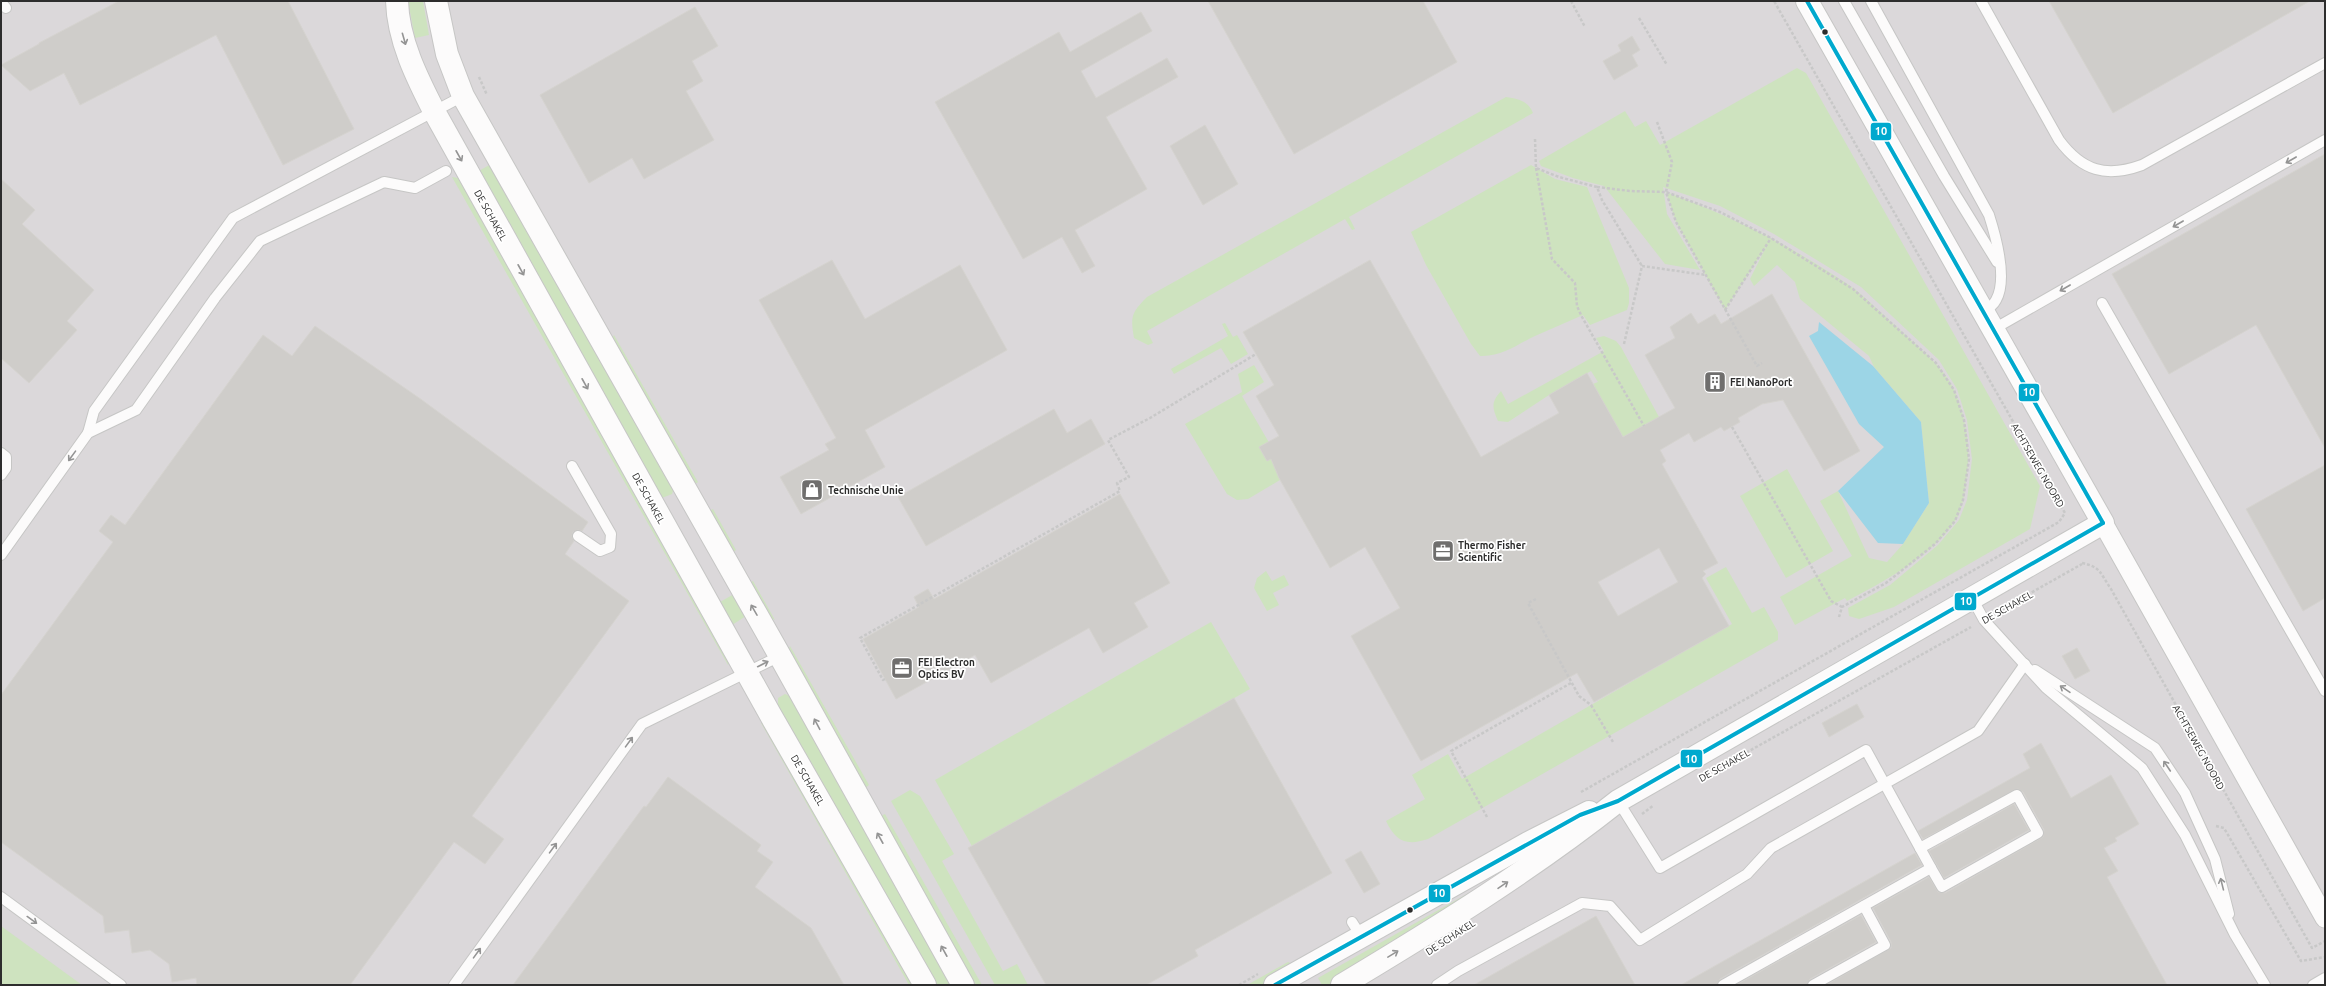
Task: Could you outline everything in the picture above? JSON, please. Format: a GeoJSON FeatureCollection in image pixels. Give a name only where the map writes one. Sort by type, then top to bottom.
{"type":"FeatureCollection","features":[{"type":"Feature","properties":{"kind":"street","name":"DE SCHAKEL"},"geometry":{"type":"LineString","coordinates":[[397,1],[397,15],[414,74],[747,673],[925,985]]}},
{"type":"Feature","properties":{"kind":"street"},"geometry":{"type":"LineString","coordinates":[[436,1],[447,54],[464,96],[780,656],[963,985]]}},
{"type":"Feature","properties":{"kind":"street"},"geometry":{"type":"LineString","coordinates":[[1807,1],[2325,918]]}},
{"type":"Feature","properties":{"kind":"street","name":"DE SCHAKEL"},"geometry":{"type":"LineString","coordinates":[[1267,979],[1357,929],[1574,819],[1618,801],[2103,523]]}},
{"type":"Feature","properties":{"kind":"street","name":"DE SCHAKEL"},"geometry":{"type":"LineString","coordinates":[[1342,985],[1466,910],[1548,855],[1618,801]]}},
{"type":"Feature","properties":{"kind":"lane"},"geometry":{"type":"LineString","coordinates":[[1844,1],[1944,176],[1992,252],[2000,273]]}},
{"type":"Feature","properties":{"kind":"lane"},"geometry":{"type":"LineString","coordinates":[[1870,1],[1979,193],[1995,233],[2000,273],[2000,288],[1996,302],[1987,321]]}},
{"type":"Feature","properties":{"kind":"lane"},"geometry":{"type":"LineString","coordinates":[[1981,1],[2059,140],[2071,156],[2085,166],[2103,171],[2116,172],[2142,165],[2325,62]]}},
{"type":"Feature","properties":{"kind":"lane"},"geometry":{"type":"LineString","coordinates":[[1,555],[88,433],[94,411],[233,218],[435,113],[464,96]]}},
{"type":"Feature","properties":{"kind":"lane"},"geometry":{"type":"LineString","coordinates":[[1987,321],[2325,140]]}},
{"type":"Feature","properties":{"kind":"lane"},"geometry":{"type":"LineString","coordinates":[[88,433],[136,410],[215,298],[260,241],[384,182],[415,188],[446,172]]}},
{"type":"Feature","properties":{"kind":"lane"},"geometry":{"type":"LineString","coordinates":[[2102,304],[2325,691]]}},
{"type":"Feature","properties":{"kind":"lane"},"geometry":{"type":"LineString","coordinates":[[1,453],[6,457],[6,468],[1,475]]}},
{"type":"Feature","properties":{"kind":"lane"},"geometry":{"type":"LineString","coordinates":[[572,466],[611,534],[610,547],[600,552],[578,536]]}},
{"type":"Feature","properties":{"kind":"lane"},"geometry":{"type":"LineString","coordinates":[[1972,598],[1984,620],[2046,688],[2142,768],[2186,835],[2235,935],[2265,985]]}},
{"type":"Feature","properties":{"kind":"lane"},"geometry":{"type":"LineString","coordinates":[[454,985],[642,724],[780,656]]}},
{"type":"Feature","properties":{"kind":"lane"},"geometry":{"type":"LineString","coordinates":[[2024,663],[2155,748],[2185,793],[2215,859],[2235,935]]}},
{"type":"Feature","properties":{"kind":"lane"},"geometry":{"type":"LineString","coordinates":[[1437,985],[1458,971],[1582,902],[1610,906],[1640,940],[1747,874],[1771,848],[1978,731],[2024,663]]}},
{"type":"Feature","properties":{"kind":"lane"},"geometry":{"type":"LineString","coordinates":[[1618,801],[1660,868],[1866,750],[1931,868],[1942,887],[2038,833],[2017,795],[1920,848]]}},
{"type":"Feature","properties":{"kind":"lane"},"geometry":{"type":"LineString","coordinates":[[1723,985],[1931,868]]}},
{"type":"Feature","properties":{"kind":"lane"},"geometry":{"type":"LineString","coordinates":[[1,897],[121,985]]}},
{"type":"Feature","properties":{"kind":"lane"},"geometry":{"type":"LineString","coordinates":[[1813,985],[1885,945],[1864,906]]}},
{"type":"Feature","properties":{"kind":"lane"},"geometry":{"type":"LineString","coordinates":[[2313,985],[2325,978]]}},
{"type":"Feature","properties":{"kind":"path"},"geometry":{"type":"LineString","coordinates":[[1571,1],[1585,26]]}},
{"type":"Feature","properties":{"kind":"path","name":"ACHTSEWEG NOORD"},"geometry":{"type":"LineString","coordinates":[[1774,1],[2065,511],[2059,522],[2082,564],[2088,563],[2098,569],[2110,589],[2312,948],[2325,941]]}},
{"type":"Feature","properties":{"kind":"path"},"geometry":{"type":"LineString","coordinates":[[1639,18],[1667,65]]}},
{"type":"Feature","properties":{"kind":"path"},"geometry":{"type":"LineString","coordinates":[[1657,122],[1672,162],[1666,192],[1676,222],[1757,366],[1762,363]]}},
{"type":"Feature","properties":{"kind":"path"},"geometry":{"type":"LineString","coordinates":[[1535,139],[1536,168],[1552,259],[1575,282],[1577,306],[1582,317],[1644,426]]}},
{"type":"Feature","properties":{"kind":"path"},"geometry":{"type":"LineString","coordinates":[[1536,168],[1559,178],[1597,187],[1666,192],[1720,212],[1771,238],[1853,289],[1931,358],[1954,390],[1964,420],[1969,459],[1963,500],[1955,521],[1935,544],[1886,583],[1842,607],[1839,617]]}},
{"type":"Feature","properties":{"kind":"path"},"geometry":{"type":"LineString","coordinates":[[1597,187],[1602,200],[1642,266],[1624,344]]}},
{"type":"Feature","properties":{"kind":"path"},"geometry":{"type":"LineString","coordinates":[[1725,310],[1771,238]]}},
{"type":"Feature","properties":{"kind":"path"},"geometry":{"type":"LineString","coordinates":[[1642,266],[1706,275]]}},
{"type":"Feature","properties":{"kind":"path"},"geometry":{"type":"LineString","coordinates":[[885,679],[883,680],[860,638],[1120,491],[1117,483],[1129,477],[1108,440],[1256,354]]}},
{"type":"Feature","properties":{"kind":"path"},"geometry":{"type":"LineString","coordinates":[[1732,427],[1831,601],[1842,607]]}},
{"type":"Feature","properties":{"kind":"path"},"geometry":{"type":"LineString","coordinates":[[1576,795],[2059,522]]}},
{"type":"Feature","properties":{"kind":"path","name":"DE SCHAKEL"},"geometry":{"type":"LineString","coordinates":[[1741,756],[2082,564]]}},
{"type":"Feature","properties":{"kind":"path"},"geometry":{"type":"LineString","coordinates":[[1536,599],[1528,603],[1571,683],[1579,696],[1590,705],[1613,742]]}},
{"type":"Feature","properties":{"kind":"path"},"geometry":{"type":"LineString","coordinates":[[1487,817],[1451,751],[1571,683]]}},
{"type":"Feature","properties":{"kind":"path"},"geometry":{"type":"LineString","coordinates":[[1630,821],[1659,802]]}},
{"type":"Feature","properties":{"kind":"path"},"geometry":{"type":"LineString","coordinates":[[1240,985],[1267,979]]}},
{"type":"Feature","properties":{"kind":"shaded area"},"geometry":{"type":"Polygon","coordinates":[[[1,1],[2325,1],[2325,985],[74,985],[1,932],[1,1]]]}},
{"type":"Feature","properties":{"kind":"green space"},"geometry":{"type":"Polygon","coordinates":[[[408,1],[423,1],[429,35],[415,38],[408,1]]]}},
{"type":"Feature","properties":{"kind":"green space"},"geometry":{"type":"Polygon","coordinates":[[[1797,68],[1806,73],[2040,486],[2030,529],[1894,607],[1859,619],[1849,616],[1848,608],[1890,585],[1938,545],[1959,520],[1967,500],[1972,459],[1967,420],[1957,389],[1939,360],[1861,287],[1774,234],[1720,206],[1663,187],[1667,214],[1700,270],[1665,264],[1604,186],[1573,178],[1541,166],[1539,161],[1625,111],[1635,127],[1646,121],[1660,145],[1797,68]]]}},
{"type":"Feature","properties":{"kind":"green space"},"geometry":{"type":"Polygon","coordinates":[[[1506,97],[1526,103],[1533,113],[1349,217],[1355,229],[1352,230],[1345,219],[1147,331],[1153,343],[1148,345],[1134,338],[1132,324],[1133,315],[1147,297],[1506,97]]]}},
{"type":"Feature","properties":{"kind":"green space"},"geometry":{"type":"Polygon","coordinates":[[[491,164],[674,488],[672,494],[662,498],[477,172],[491,164]]]}},
{"type":"Feature","properties":{"kind":"green space"},"geometry":{"type":"Polygon","coordinates":[[[1531,165],[1555,179],[1587,187],[1629,288],[1629,303],[1627,310],[1590,325],[1583,315],[1495,355],[1480,356],[1471,344],[1426,265],[1411,232],[1531,165]]]}},
{"type":"Feature","properties":{"kind":"green space"},"geometry":{"type":"Polygon","coordinates":[[[452,177],[458,178],[730,659],[728,665],[452,177]]]}},
{"type":"Feature","properties":{"kind":"green space"},"geometry":{"type":"Polygon","coordinates":[[[1666,192],[1739,222],[1786,246],[1853,288],[1938,366],[1954,390],[1961,409],[1968,442],[1968,463],[1964,498],[1955,521],[1933,546],[1891,577],[1847,601],[1845,598],[1795,625],[1780,597],[1852,556],[1820,501],[1838,491],[1869,558],[1887,562],[1903,544],[1929,503],[1921,422],[1874,367],[1869,356],[1800,299],[1795,282],[1777,265],[1754,286],[1750,279],[1767,245],[1725,310],[1676,222],[1666,192]]]}},
{"type":"Feature","properties":{"kind":"green space"},"geometry":{"type":"Polygon","coordinates":[[[1225,323],[1233,337],[1237,335],[1248,354],[1231,364],[1221,348],[1174,374],[1171,369],[1228,336],[1222,324],[1225,323]]]}},
{"type":"Feature","properties":{"kind":"green space"},"geometry":{"type":"Polygon","coordinates":[[[614,335],[698,482],[694,485],[612,339],[614,335]]]}},
{"type":"Feature","properties":{"kind":"green space"},"geometry":{"type":"Polygon","coordinates":[[[1604,336],[1616,341],[1621,347],[1659,417],[1623,437],[1593,384],[1598,382],[1591,371],[1549,395],[1508,422],[1498,421],[1494,409],[1494,402],[1495,398],[1501,391],[1508,404],[1604,351],[1596,338],[1604,336]]]}},
{"type":"Feature","properties":{"kind":"green space"},"geometry":{"type":"Polygon","coordinates":[[[1254,365],[1264,382],[1242,396],[1275,453],[1304,458],[1277,474],[1280,480],[1248,499],[1237,500],[1227,494],[1185,424],[1242,392],[1238,374],[1254,365]]]}},
{"type":"Feature","properties":{"kind":"green space"},"geometry":{"type":"Polygon","coordinates":[[[1787,469],[1833,551],[1786,578],[1740,496],[1787,469]]]}},
{"type":"Feature","properties":{"kind":"green space"},"geometry":{"type":"Polygon","coordinates":[[[713,509],[736,550],[732,553],[709,511],[713,509]]]}},
{"type":"Feature","properties":{"kind":"green space"},"geometry":{"type":"Polygon","coordinates":[[[1726,567],[1752,613],[1764,607],[1778,632],[1778,640],[1428,839],[1408,842],[1398,838],[1394,834],[1386,821],[1425,799],[1412,775],[1448,754],[1462,779],[1732,624],[1706,578],[1726,567]]]}},
{"type":"Feature","properties":{"kind":"green space"},"geometry":{"type":"Polygon","coordinates":[[[1266,571],[1272,581],[1284,575],[1289,585],[1273,593],[1279,605],[1267,611],[1254,588],[1257,578],[1266,571]]]}},
{"type":"Feature","properties":{"kind":"green space"},"geometry":{"type":"Polygon","coordinates":[[[753,581],[775,620],[769,617],[749,583],[753,581]]]}},
{"type":"Feature","properties":{"kind":"green space"},"geometry":{"type":"Polygon","coordinates":[[[734,594],[746,616],[732,625],[720,602],[734,594]]]}},
{"type":"Feature","properties":{"kind":"green space"},"geometry":{"type":"Polygon","coordinates":[[[1211,622],[1250,689],[973,848],[935,780],[1211,622]]]}},
{"type":"Feature","properties":{"kind":"green space"},"geometry":{"type":"Polygon","coordinates":[[[790,646],[869,785],[865,788],[788,652],[790,646]]]}},
{"type":"Feature","properties":{"kind":"green space"},"geometry":{"type":"Polygon","coordinates":[[[785,694],[792,697],[955,985],[936,985],[778,706],[778,698],[785,694]]]}},
{"type":"Feature","properties":{"kind":"green space"},"geometry":{"type":"Polygon","coordinates":[[[761,723],[766,724],[914,985],[909,985],[761,723]]]}},
{"type":"Feature","properties":{"kind":"green space"},"geometry":{"type":"Polygon","coordinates":[[[910,790],[920,796],[954,854],[942,861],[1003,971],[1017,964],[1028,985],[995,985],[891,801],[910,790]]]}},
{"type":"Feature","properties":{"kind":"green space"},"geometry":{"type":"Polygon","coordinates":[[[885,814],[982,985],[976,985],[881,816],[885,814]]]}},
{"type":"Feature","properties":{"kind":"green space"},"geometry":{"type":"Polygon","coordinates":[[[1481,886],[1372,961],[1329,985],[1322,985],[1318,978],[1481,886]]]}},
{"type":"Feature","properties":{"kind":"green space"},"geometry":{"type":"Polygon","coordinates":[[[1,926],[82,985],[1,985],[1,926]]]}},
{"type":"Feature","properties":{"kind":"green space"},"geometry":{"type":"Polygon","coordinates":[[[1288,962],[1293,964],[1265,985],[1247,985],[1288,962]]]}},
{"type":"Feature","properties":{"kind":"water"},"geometry":{"type":"Polygon","coordinates":[[[1819,322],[1873,366],[1921,422],[1929,503],[1903,544],[1878,543],[1838,491],[1884,447],[1859,424],[1809,336],[1818,331],[1819,322]]]}},
{"type":"Feature","properties":{"kind":"building"},"geometry":{"type":"Polygon","coordinates":[[[119,1],[288,1],[354,129],[283,165],[216,35],[80,105],[64,73],[30,91],[1,65],[39,43],[119,1]]]}},
{"type":"Feature","properties":{"kind":"building"},"geometry":{"type":"Polygon","coordinates":[[[1208,1],[1423,1],[1457,62],[1294,154],[1208,1]]]}},
{"type":"Feature","properties":{"kind":"building"},"geometry":{"type":"Polygon","coordinates":[[[2049,1],[2310,1],[2113,113],[2049,1]]]}},
{"type":"Feature","properties":{"kind":"building"},"geometry":{"type":"Polygon","coordinates":[[[695,7],[718,46],[692,61],[703,81],[686,91],[714,140],[644,179],[632,158],[589,183],[540,95],[695,7]]]}},
{"type":"Feature","properties":{"kind":"building"},"geometry":{"type":"Polygon","coordinates":[[[1141,12],[1152,31],[1081,71],[1096,98],[1167,58],[1178,77],[1106,117],[1147,189],[1075,230],[1095,266],[1082,273],[1062,237],[1023,259],[935,102],[1059,32],[1070,52],[1141,12]]]}},
{"type":"Feature","properties":{"kind":"building"},"geometry":{"type":"Polygon","coordinates":[[[1632,36],[1640,50],[1632,55],[1638,66],[1614,80],[1603,61],[1621,51],[1618,45],[1632,36]]]}},
{"type":"Feature","properties":{"kind":"building"},"geometry":{"type":"Polygon","coordinates":[[[1205,125],[1238,184],[1203,205],[1170,146],[1205,125]]]}},
{"type":"Feature","properties":{"kind":"building"},"geometry":{"type":"Polygon","coordinates":[[[2325,154],[2325,448],[2256,325],[2169,374],[2112,274],[2325,154]]]}},
{"type":"Feature","properties":{"kind":"building"},"geometry":{"type":"Polygon","coordinates":[[[1,179],[35,210],[22,224],[94,290],[67,321],[77,330],[29,383],[1,358],[1,179]]]}},
{"type":"Feature","properties":{"kind":"building"},"geometry":{"type":"Polygon","coordinates":[[[832,260],[865,319],[960,265],[1007,350],[865,430],[885,467],[801,514],[780,477],[829,450],[825,444],[836,438],[759,300],[832,260]]]}},
{"type":"Feature","properties":{"kind":"building"},"geometry":{"type":"Polygon","coordinates":[[[1370,260],[1481,457],[1559,413],[1549,395],[1587,373],[1623,437],[1675,408],[1645,355],[1675,338],[1670,327],[1691,313],[1698,324],[1715,314],[1721,324],[1772,294],[1860,451],[1824,471],[1783,400],[1762,404],[1738,418],[1740,422],[1724,431],[1721,427],[1694,442],[1689,433],[1660,450],[1666,461],[1662,464],[1718,563],[1703,571],[1706,574],[1702,578],[1729,626],[1594,702],[1577,673],[1421,761],[1351,636],[1400,608],[1365,547],[1330,568],[1279,478],[1271,459],[1267,461],[1259,447],[1279,436],[1256,396],[1274,385],[1243,332],[1370,260]],[[1659,548],[1598,582],[1618,616],[1678,582],[1659,548]]]}},
{"type":"Feature","properties":{"kind":"building"},"geometry":{"type":"Polygon","coordinates":[[[315,326],[422,400],[588,522],[582,531],[578,530],[573,532],[572,536],[574,541],[565,554],[629,601],[472,816],[504,839],[485,864],[454,842],[350,985],[197,985],[196,978],[172,982],[169,964],[150,950],[132,953],[129,930],[105,933],[103,916],[1,842],[1,695],[113,542],[99,531],[111,515],[125,525],[263,335],[292,356],[315,326]]]}},
{"type":"Feature","properties":{"kind":"building"},"geometry":{"type":"Polygon","coordinates":[[[1054,409],[1067,433],[1091,419],[1105,444],[926,546],[898,497],[1054,409]]]}},
{"type":"Feature","properties":{"kind":"building"},"geometry":{"type":"Polygon","coordinates":[[[2325,465],[2325,598],[2303,611],[2246,509],[2325,465]]]}},
{"type":"Feature","properties":{"kind":"building"},"geometry":{"type":"Polygon","coordinates":[[[1120,494],[1170,583],[1134,603],[1148,627],[1103,653],[1089,628],[991,683],[975,655],[896,699],[863,639],[919,607],[914,597],[928,589],[934,599],[1120,494]]]}},
{"type":"Feature","properties":{"kind":"building"},"geometry":{"type":"Polygon","coordinates":[[[2077,648],[2090,671],[2075,679],[2062,656],[2077,648]]]}},
{"type":"Feature","properties":{"kind":"building"},"geometry":{"type":"Polygon","coordinates":[[[1234,698],[1332,873],[1195,950],[1198,956],[1146,985],[1046,985],[968,848],[1234,698]]]}},
{"type":"Feature","properties":{"kind":"building"},"geometry":{"type":"Polygon","coordinates":[[[1857,704],[1864,717],[1829,737],[1822,723],[1857,704]]]}},
{"type":"Feature","properties":{"kind":"building"},"geometry":{"type":"Polygon","coordinates":[[[2041,743],[2071,798],[2111,775],[2139,824],[2115,838],[2117,841],[2104,848],[2118,871],[2107,877],[2167,985],[1826,985],[1891,948],[1891,942],[1873,908],[1929,877],[1938,892],[1945,893],[2043,837],[2044,830],[2023,792],[2018,789],[1923,839],[1918,831],[2030,768],[2023,754],[2041,743]]]}},
{"type":"Feature","properties":{"kind":"building"},"geometry":{"type":"Polygon","coordinates":[[[668,777],[761,845],[757,851],[773,862],[755,887],[811,928],[844,985],[513,985],[644,806],[646,807],[668,777]]]}},
{"type":"Feature","properties":{"kind":"building"},"geometry":{"type":"Polygon","coordinates":[[[2014,804],[2029,830],[1944,878],[1929,851],[2014,804]]]}},
{"type":"Feature","properties":{"kind":"building"},"geometry":{"type":"Polygon","coordinates":[[[1361,851],[1380,884],[1364,893],[1345,860],[1361,851]]]}},
{"type":"Feature","properties":{"kind":"building"},"geometry":{"type":"Polygon","coordinates":[[[1915,853],[1922,865],[1720,979],[1717,985],[1681,985],[1915,853]]]}},
{"type":"Feature","properties":{"kind":"building"},"geometry":{"type":"Polygon","coordinates":[[[1861,915],[1876,942],[1810,979],[1807,985],[1736,985],[1861,915]]]}},
{"type":"Feature","properties":{"kind":"building"},"geometry":{"type":"Polygon","coordinates":[[[1596,916],[1635,985],[1474,985],[1596,916]]]}},
{"type":"Feature","properties":{"kind":"transit line","name":"10"},"geometry":{"type":"LineString","coordinates":[[1807,1],[2103,523]]}},
{"type":"Feature","properties":{"kind":"transit line","name":"10"},"geometry":{"type":"LineString","coordinates":[[1275,985],[1580,815],[1618,801],[2103,523]]}},
{"type":"Feature","properties":{"kind":"place","name":"FEI NanoPort"},"geometry":{"type":"Point","coordinates":[1715,382]}},
{"type":"Feature","properties":{"kind":"place","name":"Technische Unie"},"geometry":{"type":"Point","coordinates":[812,490]}},
{"type":"Feature","properties":{"kind":"place","name":"Thermo Fisher Scientific"},"geometry":{"type":"Point","coordinates":[1443,551]}},
{"type":"Feature","properties":{"kind":"place","name":"FEI Electron Optics BV"},"geometry":{"type":"Point","coordinates":[902,668]}}]}
